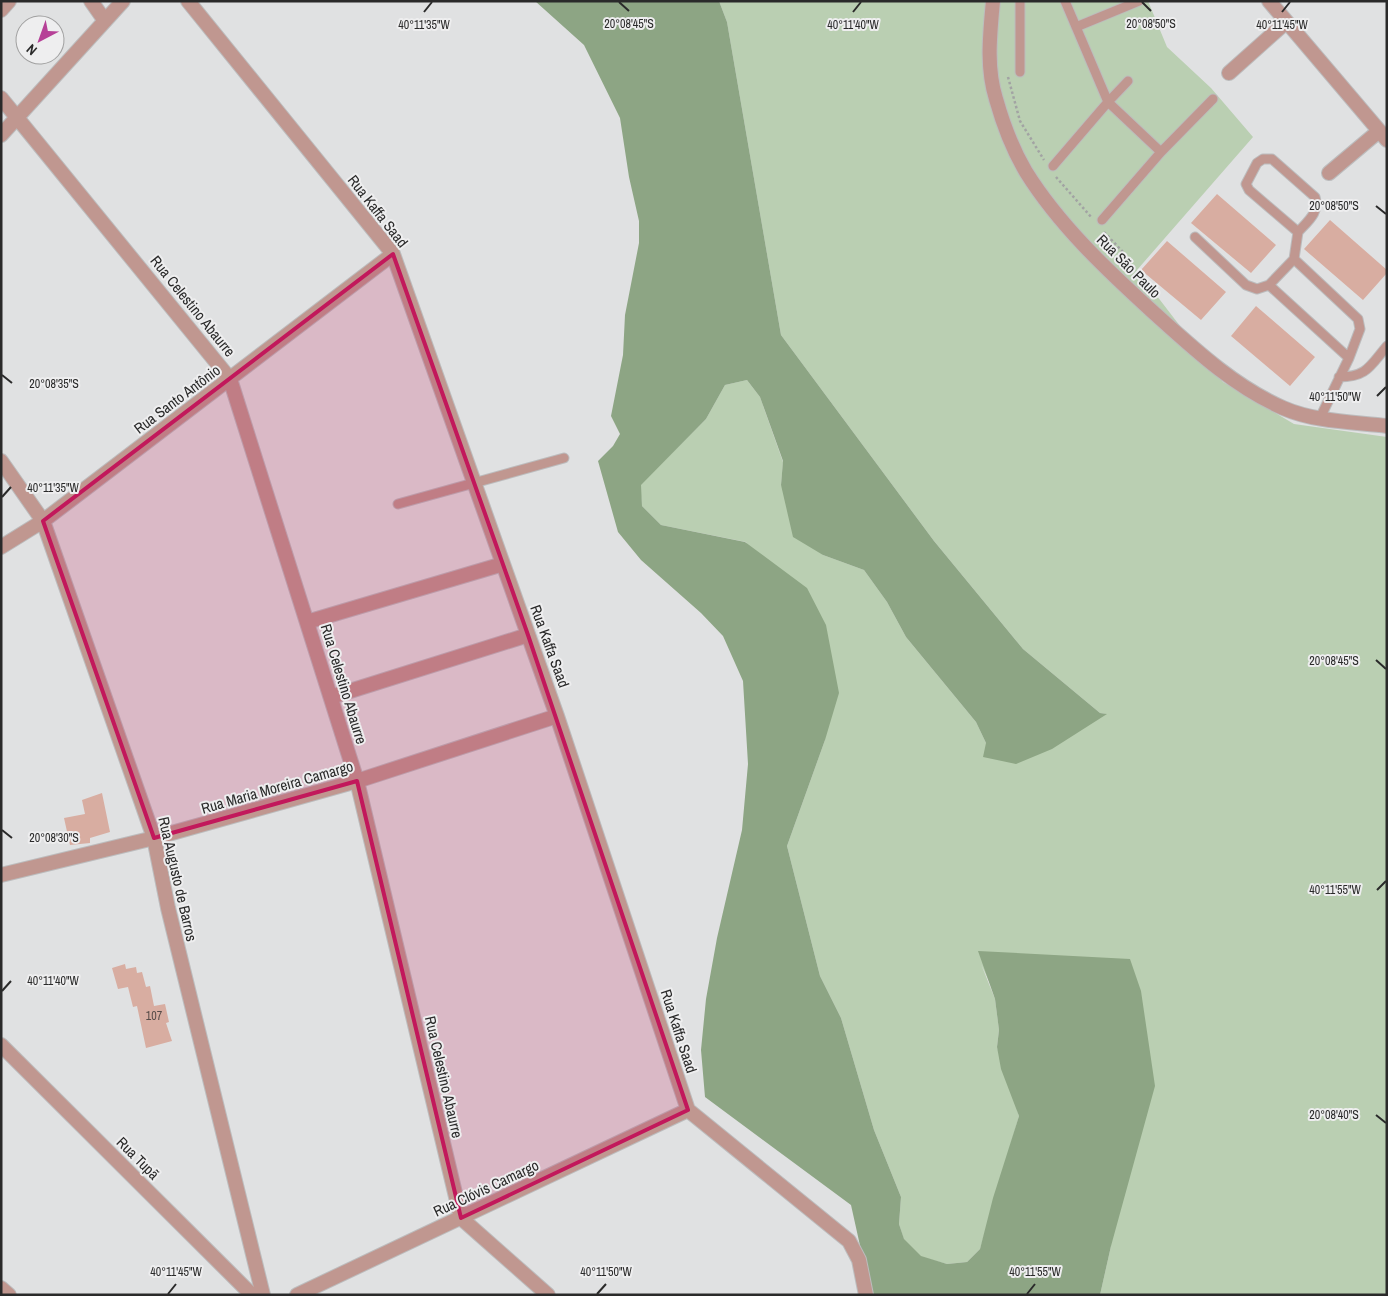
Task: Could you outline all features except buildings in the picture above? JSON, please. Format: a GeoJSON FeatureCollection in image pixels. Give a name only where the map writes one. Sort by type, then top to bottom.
{"type":"FeatureCollection","features":[{"type":"Feature","properties":{"kind":"street"},"geometry":{"type":"LineString","coordinates":[[1,10],[9,1]]}},
{"type":"Feature","properties":{"kind":"street"},"geometry":{"type":"LineString","coordinates":[[91,1],[105,21]]}},
{"type":"Feature","properties":{"kind":"street"},"geometry":{"type":"LineString","coordinates":[[1,135],[124,1]]}},
{"type":"Feature","properties":{"kind":"street","name":"Rua Kaffa Saad"},"geometry":{"type":"LineString","coordinates":[[188,1],[393,254],[557,716],[688,1110]]}},
{"type":"Feature","properties":{"kind":"street","name":"Rua São Paulo"},"geometry":{"type":"LineString","coordinates":[[992,1],[989,58],[995,97],[1008,133],[1026,171],[1052,208],[1111,274],[1199,354],[1252,393],[1285,409],[1320,418],[1387,426]]}},
{"type":"Feature","properties":{"kind":"street"},"geometry":{"type":"LineString","coordinates":[[1269,1],[1285,23],[1383,135],[1329,173]]}},
{"type":"Feature","properties":{"kind":"street"},"geometry":{"type":"LineString","coordinates":[[1229,73],[1285,23]]}},
{"type":"Feature","properties":{"kind":"street","name":"Rua Celestino Abaurre"},"geometry":{"type":"LineString","coordinates":[[1,98],[18,116],[230,379],[357,781],[461,1218]]}},
{"type":"Feature","properties":{"kind":"street","name":"Rua Santo Antônio"},"geometry":{"type":"LineString","coordinates":[[1,547],[43,520],[393,254]]}},
{"type":"Feature","properties":{"kind":"street","name":"Rua Augusto de Barros"},"geometry":{"type":"LineString","coordinates":[[1,460],[43,520],[154,838],[168,908],[263,1295]]}},
{"type":"Feature","properties":{"kind":"street"},"geometry":{"type":"LineString","coordinates":[[307,622],[503,564]]}},
{"type":"Feature","properties":{"kind":"street"},"geometry":{"type":"LineString","coordinates":[[331,697],[528,635]]}},
{"type":"Feature","properties":{"kind":"street","name":"Rua Maria Moreira Camargo"},"geometry":{"type":"LineString","coordinates":[[1,875],[154,838],[357,781],[557,716]]}},
{"type":"Feature","properties":{"kind":"street","name":"Rua Tupã"},"geometry":{"type":"LineString","coordinates":[[1,1045],[252,1295]]}},
{"type":"Feature","properties":{"kind":"street"},"geometry":{"type":"LineString","coordinates":[[688,1110],[849,1241],[859,1260],[866,1295]]}},
{"type":"Feature","properties":{"kind":"street","name":"Rua Clóvis Camargo"},"geometry":{"type":"LineString","coordinates":[[297,1295],[688,1110]]}},
{"type":"Feature","properties":{"kind":"street"},"geometry":{"type":"LineString","coordinates":[[461,1218],[548,1295]]}},
{"type":"Feature","properties":{"kind":"street"},"geometry":{"type":"LineString","coordinates":[[1,1288],[9,1295]]}},
{"type":"Feature","properties":{"kind":"lane"},"geometry":{"type":"LineString","coordinates":[[1020,1],[1020,72]]}},
{"type":"Feature","properties":{"kind":"lane"},"geometry":{"type":"LineString","coordinates":[[1065,1],[1108,102],[1161,152]]}},
{"type":"Feature","properties":{"kind":"lane"},"geometry":{"type":"LineString","coordinates":[[1076,27],[1139,1]]}},
{"type":"Feature","properties":{"kind":"lane"},"geometry":{"type":"LineString","coordinates":[[1052,168],[1128,81]]}},
{"type":"Feature","properties":{"kind":"lane"},"geometry":{"type":"LineString","coordinates":[[1098,223],[1161,152],[1214,99]]}},
{"type":"Feature","properties":{"kind":"lane"},"geometry":{"type":"LineString","coordinates":[[1195,237],[1246,285],[1257,289],[1269,286],[1294,259],[1298,232],[1315,212],[1318,205],[1315,197],[1272,159],[1263,159],[1257,164],[1246,184],[1249,190],[1298,232]]}},
{"type":"Feature","properties":{"kind":"lane"},"geometry":{"type":"LineString","coordinates":[[1294,259],[1358,319],[1360,329],[1320,418]]}},
{"type":"Feature","properties":{"kind":"lane"},"geometry":{"type":"LineString","coordinates":[[1269,286],[1348,358]]}},
{"type":"Feature","properties":{"kind":"lane"},"geometry":{"type":"LineString","coordinates":[[1339,377],[1355,377],[1364,373],[1387,346]]}},
{"type":"Feature","properties":{"kind":"lane"},"geometry":{"type":"LineString","coordinates":[[398,504],[564,458]]}},
{"type":"Feature","properties":{"kind":"path"},"geometry":{"type":"LineString","coordinates":[[1007,69],[1020,121],[1052,168],[1123,252],[1127,262]]}},
{"type":"Feature","properties":{"kind":"highlighted area"},"geometry":{"type":"Polygon","coordinates":[[[393,254],[528,635],[688,1110],[461,1218],[357,781],[154,838],[43,521],[393,254]]]}},
{"type":"Feature","properties":{"kind":"green space"},"geometry":{"type":"Polygon","coordinates":[[[535,1],[719,1],[727,22],[781,335],[934,541],[1023,649],[1100,713],[1107,714],[1052,749],[1016,764],[983,757],[986,743],[976,722],[906,637],[887,602],[864,570],[823,555],[793,537],[781,485],[783,461],[760,397],[747,380],[725,385],[706,419],[641,485],[642,506],[661,525],[745,542],[807,588],[826,625],[839,693],[825,740],[787,846],[820,976],[841,1018],[874,1130],[901,1197],[899,1224],[904,1239],[921,1256],[947,1264],[967,1262],[980,1249],[993,1198],[1019,1116],[1001,1069],[997,1047],[999,1030],[995,999],[978,951],[1130,959],[1141,991],[1155,1086],[1111,1246],[1100,1295],[871,1295],[851,1205],[705,1097],[701,1050],[706,999],[717,938],[742,830],[748,764],[743,681],[723,636],[701,613],[641,560],[618,532],[598,461],[613,446],[620,434],[611,416],[623,355],[625,315],[639,243],[639,221],[629,177],[620,118],[584,45],[535,1]]]}},
{"type":"Feature","properties":{"kind":"green space"},"geometry":{"type":"Polygon","coordinates":[[[719,1],[1148,1],[1167,47],[1211,88],[1253,137],[1137,270],[1223,382],[1294,424],[1387,437],[1387,1295],[1100,1295],[1111,1246],[981,964],[995,999],[999,1030],[997,1047],[1019,1116],[980,1249],[967,1262],[947,1264],[921,1257],[904,1240],[899,1224],[901,1197],[874,1130],[841,1018],[820,976],[787,846],[825,740],[746,542],[661,525],[642,506],[640,485],[706,419],[725,385],[747,380],[760,397],[783,462],[781,485],[823,555],[864,570],[887,602],[906,637],[976,722],[986,743],[1106,714],[1100,713],[1023,649],[934,541],[781,335],[727,22],[719,1]]]}}]}
